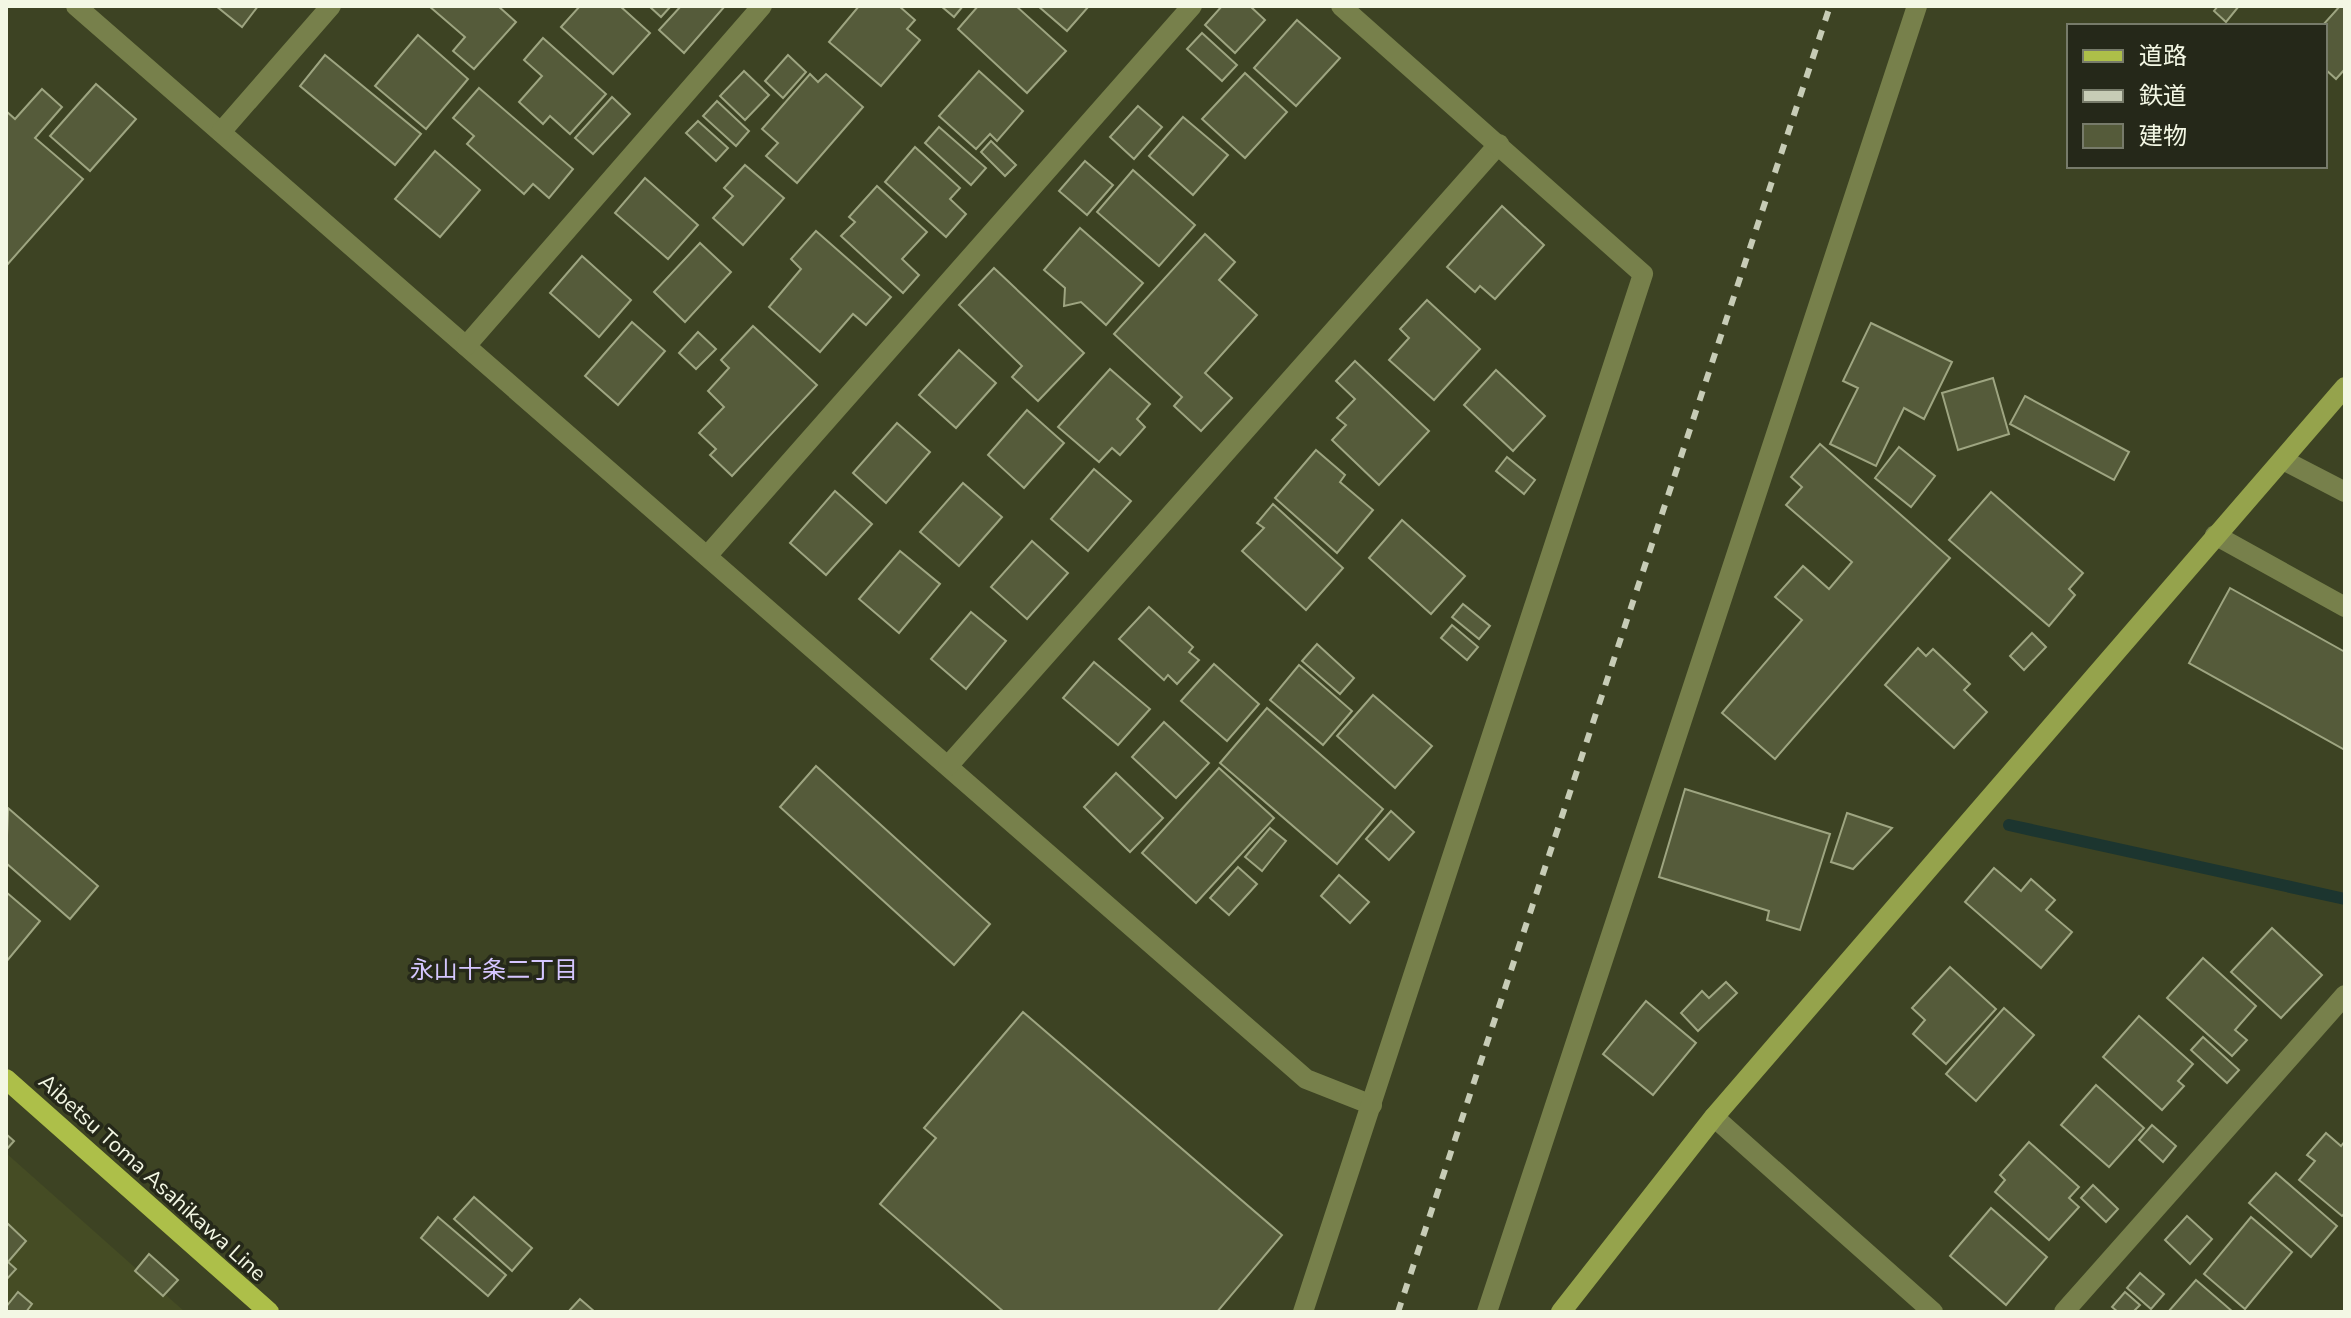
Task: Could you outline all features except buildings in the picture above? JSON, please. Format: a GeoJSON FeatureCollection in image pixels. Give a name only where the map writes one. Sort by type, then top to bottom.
{"type":"FeatureCollection","features":[{"type":"Feature","properties":{"kind":"main road","name":"Aibetsu Toma Asahikawa Line"},"geometry":{"type":"LineString","coordinates":[[6,1079],[269,1312]]}},
{"type":"Feature","properties":{"kind":"street"},"geometry":{"type":"LineString","coordinates":[[76,6],[1306,1079],[1372,1105]]}},
{"type":"Feature","properties":{"kind":"street"},"geometry":{"type":"LineString","coordinates":[[221,132],[331,6]]}},
{"type":"Feature","properties":{"kind":"street"},"geometry":{"type":"LineString","coordinates":[[466,346],[762,6]]}},
{"type":"Feature","properties":{"kind":"street"},"geometry":{"type":"LineString","coordinates":[[707,556],[1192,6]]}},
{"type":"Feature","properties":{"kind":"street"},"geometry":{"type":"LineString","coordinates":[[1303,1312],[1643,274],[1341,6]]}},
{"type":"Feature","properties":{"kind":"street"},"geometry":{"type":"LineString","coordinates":[[1487,1312],[1917,6]]}},
{"type":"Feature","properties":{"kind":"street"},"geometry":{"type":"LineString","coordinates":[[948,766],[1499,144]]}},
{"type":"Feature","properties":{"kind":"street"},"geometry":{"type":"LineString","coordinates":[[1561,1312],[1714,1117],[2345,387]]}},
{"type":"Feature","properties":{"kind":"street"},"geometry":{"type":"LineString","coordinates":[[2283,460],[2345,492]]}},
{"type":"Feature","properties":{"kind":"street"},"geometry":{"type":"LineString","coordinates":[[2215,535],[2345,607]]}},
{"type":"Feature","properties":{"kind":"street"},"geometry":{"type":"LineString","coordinates":[[2064,1312],[2345,995]]}},
{"type":"Feature","properties":{"kind":"street"},"geometry":{"type":"LineString","coordinates":[[1714,1117],[1933,1312]]}},
{"type":"Feature","properties":{"kind":"shaded area"},"geometry":{"type":"Polygon","coordinates":[[[6,1153],[185,1312],[6,1312],[6,1153]]]}},
{"type":"Feature","properties":{"kind":"waterway"},"geometry":{"type":"LineString","coordinates":[[2009,825],[2345,899]]}},
{"type":"Feature","properties":{"kind":"railway"},"geometry":{"type":"LineString","coordinates":[[1398,1312],[1830,6]]}},
{"type":"Feature","properties":{"kind":"district","name":"永山十条二丁目"},"geometry":{"type":"Point","coordinates":[494,970]}}]}
